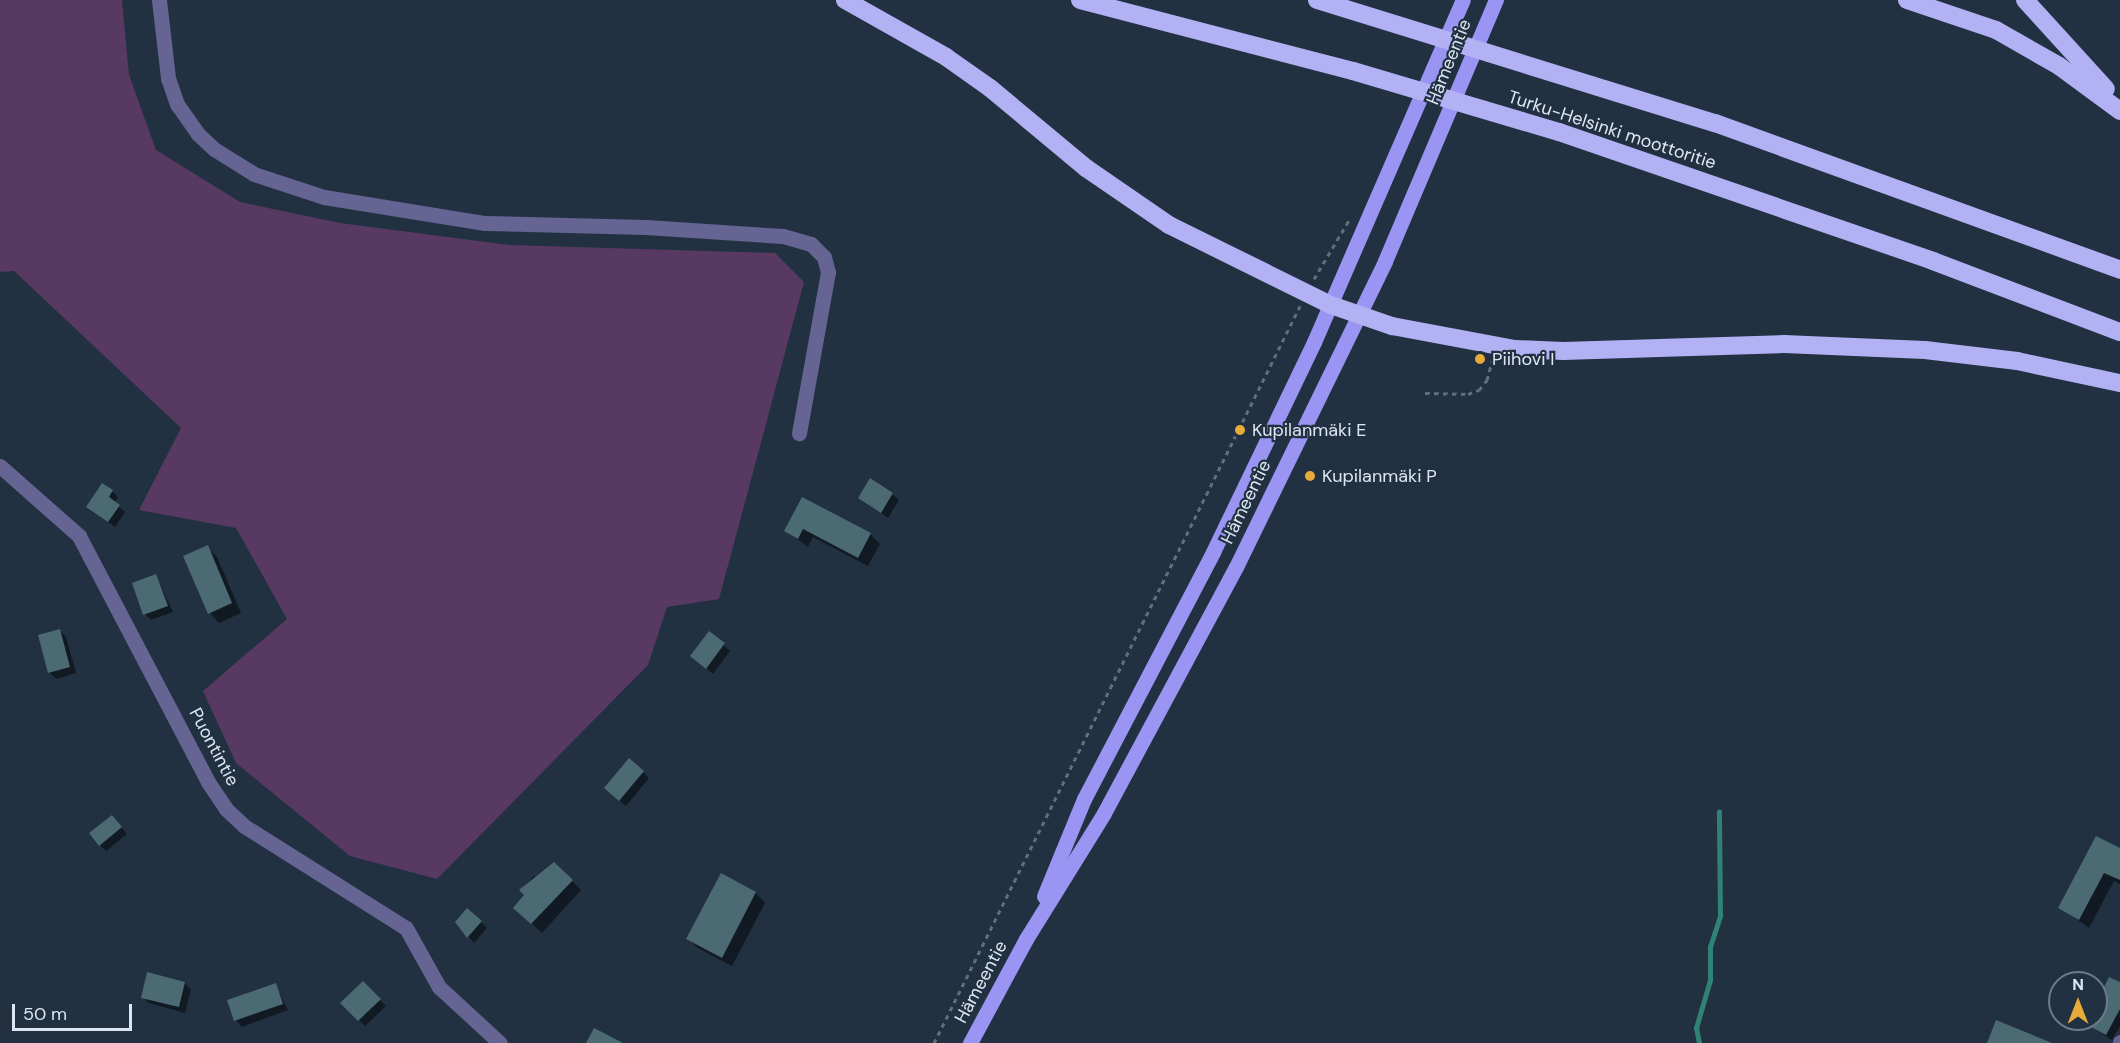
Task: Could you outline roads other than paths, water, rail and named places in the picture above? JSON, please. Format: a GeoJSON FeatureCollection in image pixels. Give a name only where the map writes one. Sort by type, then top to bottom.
{"type":"FeatureCollection","features":[{"type":"Feature","properties":{"kind":"highway"},"geometry":{"type":"LineString","coordinates":[[846,0],[928,45],[982,81],[1137,205],[1207,246],[1331,305],[1360,315],[1444,338],[1515,349],[1563,351],[1784,344],[1877,347],[2017,361],[2120,383]]}},
{"type":"Feature","properties":{"kind":"highway","name":"Turku-Helsinki moottoritie"},"geometry":{"type":"LineString","coordinates":[[1080,0],[1353,70],[1559,132],[1933,261],[2120,332]]}},
{"type":"Feature","properties":{"kind":"highway","name":"Turku-Helsinki moottoritie"},"geometry":{"type":"LineString","coordinates":[[1317,0],[1714,123],[2120,270]]}},
{"type":"Feature","properties":{"kind":"highway"},"geometry":{"type":"LineString","coordinates":[[1907,0],[1996,30],[2059,66],[2120,109]]}},
{"type":"Feature","properties":{"kind":"highway"},"geometry":{"type":"LineString","coordinates":[[2025,0],[2120,109]]}},
{"type":"Feature","properties":{"kind":"main road","name":"Hämeentie"},"geometry":{"type":"LineString","coordinates":[[1026,939],[1084,799],[1213,552],[1331,305],[1405,141],[1463,0]]}},
{"type":"Feature","properties":{"kind":"main road","name":"Hämeentie"},"geometry":{"type":"LineString","coordinates":[[970,1043],[1026,939],[1104,813],[1225,587],[1360,315],[1434,150],[1496,0]]}},
{"type":"Feature","properties":{"kind":"street"},"geometry":{"type":"LineString","coordinates":[[159,0],[168,78],[177,104],[198,134],[214,150],[254,174],[324,197],[485,223],[646,227],[783,236],[811,244],[824,257],[828,272],[799,433]]}},
{"type":"Feature","properties":{"kind":"street","name":"Puontintie"},"geometry":{"type":"LineString","coordinates":[[0,466],[79,536],[226,809],[244,826],[406,928],[440,987],[500,1043]]}},
{"type":"Feature","properties":{"kind":"waterway"},"geometry":{"type":"LineString","coordinates":[[1699,1043],[1696,1028],[1710,980],[1710,947],[1720,916],[1719,812]]}},
{"type":"Feature","properties":{"kind":"place","name":"Piihovi I"},"geometry":{"type":"Point","coordinates":[1480,359]}},
{"type":"Feature","properties":{"kind":"place","name":"Kupilanmäki E"},"geometry":{"type":"Point","coordinates":[1240,430]}},
{"type":"Feature","properties":{"kind":"place","name":"Kupilanmäki P"},"geometry":{"type":"Point","coordinates":[1310,476]}}]}
